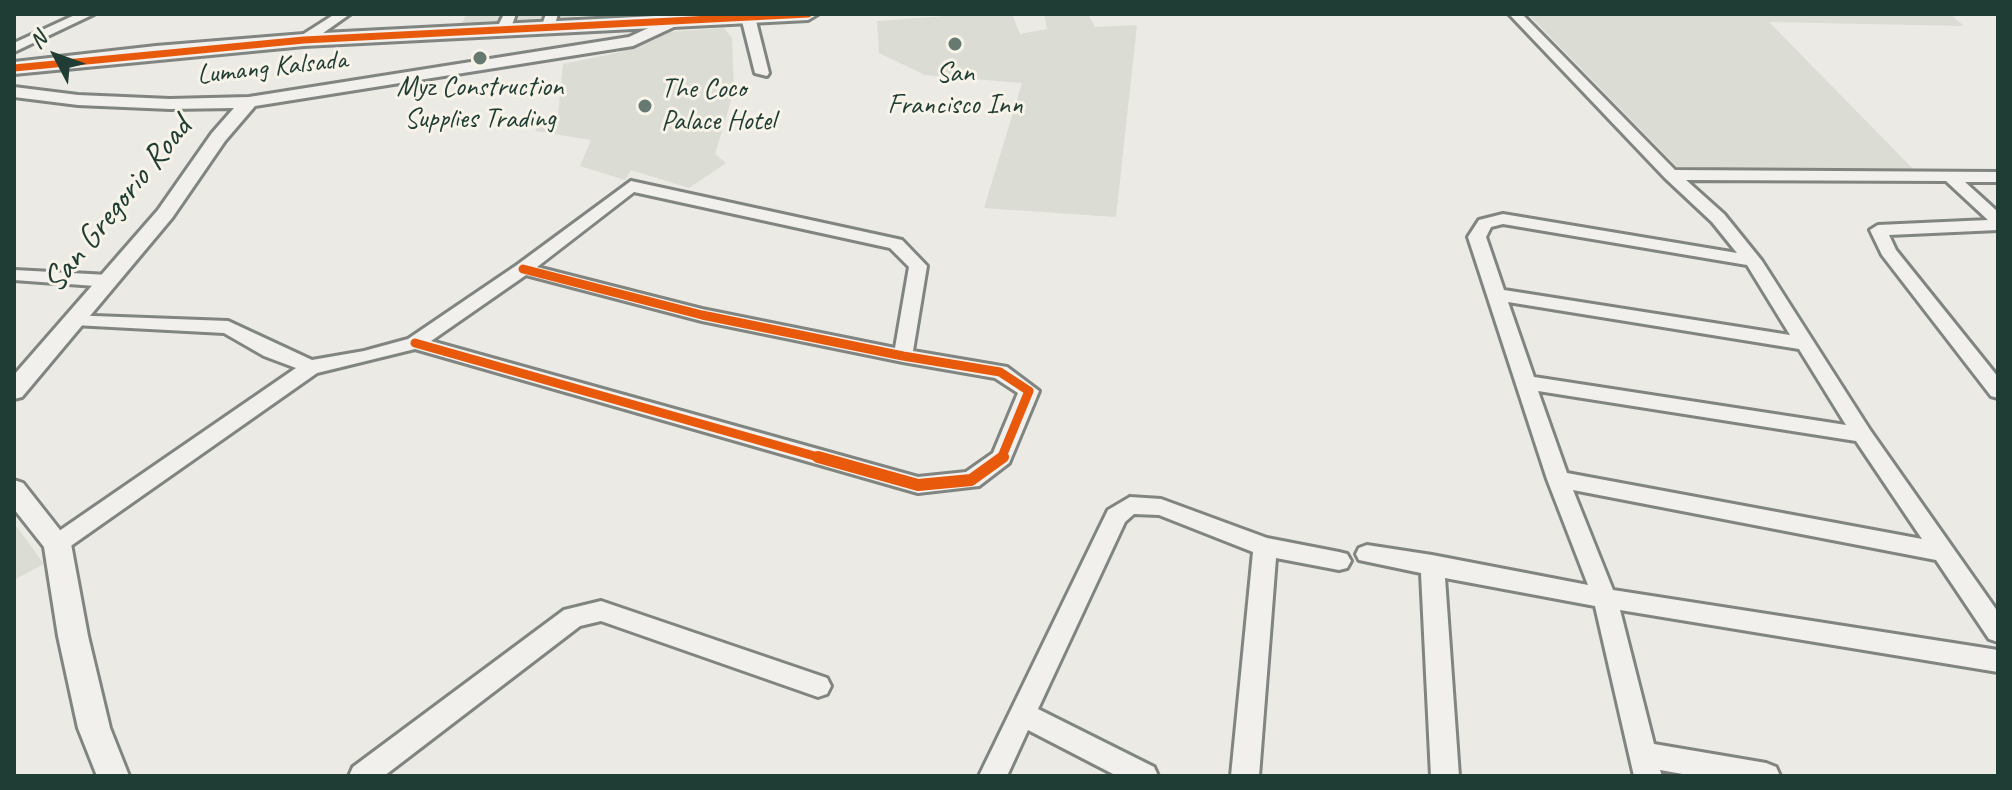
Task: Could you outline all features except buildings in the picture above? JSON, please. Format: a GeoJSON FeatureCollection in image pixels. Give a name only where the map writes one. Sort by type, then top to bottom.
{"type":"FeatureCollection","features":[{"type":"Feature","properties":{"kind":"main road"},"geometry":{"type":"LineString","coordinates":[[14,68],[156,52],[506,22],[672,22],[808,14]]}},
{"type":"Feature","properties":{"kind":"street"},"geometry":{"type":"LineString","coordinates":[[14,48],[88,14]]}},
{"type":"Feature","properties":{"kind":"street"},"geometry":{"type":"LineString","coordinates":[[304,40],[344,14]]}},
{"type":"Feature","properties":{"kind":"street"},"geometry":{"type":"LineString","coordinates":[[1515,14],[1671,175],[1718,218],[1753,261],[1863,435],[1998,632]]}},
{"type":"Feature","properties":{"kind":"street"},"geometry":{"type":"LineString","coordinates":[[748,17],[762,73]]}},
{"type":"Feature","properties":{"kind":"street","name":"Lumang Kalsada"},"geometry":{"type":"LineString","coordinates":[[14,92],[124,102],[249,102],[633,41],[672,22]]}},
{"type":"Feature","properties":{"kind":"street","name":"San Gregorio Road"},"geometry":{"type":"LineString","coordinates":[[14,391],[165,214],[218,137],[249,102]]}},
{"type":"Feature","properties":{"kind":"street"},"geometry":{"type":"LineString","coordinates":[[1671,175],[1998,177]]}},
{"type":"Feature","properties":{"kind":"street"},"geometry":{"type":"LineString","coordinates":[[1951,177],[1998,223]]}},
{"type":"Feature","properties":{"kind":"street"},"geometry":{"type":"LineString","coordinates":[[1980,177],[1998,195]]}},
{"type":"Feature","properties":{"kind":"street"},"geometry":{"type":"LineString","coordinates":[[57,544],[311,367],[415,343],[523,269],[631,186],[896,244],[918,266],[903,356]]}},
{"type":"Feature","properties":{"kind":"street"},"geometry":{"type":"LineString","coordinates":[[1753,261],[1503,219],[1485,224],[1477,237],[1558,479],[1605,598],[1646,766],[1766,776]]}},
{"type":"Feature","properties":{"kind":"street"},"geometry":{"type":"LineString","coordinates":[[1998,223],[1878,230],[1888,251],[1998,391]]}},
{"type":"Feature","properties":{"kind":"street"},"geometry":{"type":"LineString","coordinates":[[415,343],[918,485],[971,480],[1002,458],[1029,391],[1000,372],[903,356],[702,315],[523,269]]}},
{"type":"Feature","properties":{"kind":"street"},"geometry":{"type":"LineString","coordinates":[[14,275],[109,281]]}},
{"type":"Feature","properties":{"kind":"street"},"geometry":{"type":"LineString","coordinates":[[1498,295],[1805,344]]}},
{"type":"Feature","properties":{"kind":"street"},"geometry":{"type":"LineString","coordinates":[[74,319],[228,327],[271,351],[311,367]]}},
{"type":"Feature","properties":{"kind":"street"},"geometry":{"type":"LineString","coordinates":[[1525,382],[1863,435]]}},
{"type":"Feature","properties":{"kind":"street"},"geometry":{"type":"LineString","coordinates":[[1558,479],[1942,552]]}},
{"type":"Feature","properties":{"kind":"street"},"geometry":{"type":"LineString","coordinates":[[14,490],[57,544],[73,636],[94,728],[113,776]]}},
{"type":"Feature","properties":{"kind":"street"},"geometry":{"type":"LineString","coordinates":[[993,776],[1116,516],[1130,505],[1161,507],[1265,547],[1339,561]]}},
{"type":"Feature","properties":{"kind":"street"},"geometry":{"type":"LineString","coordinates":[[1245,776],[1265,547]]}},
{"type":"Feature","properties":{"kind":"street"},"geometry":{"type":"LineString","coordinates":[[1367,554],[1605,598],[1998,661]]}},
{"type":"Feature","properties":{"kind":"street"},"geometry":{"type":"LineString","coordinates":[[1432,564],[1445,776]]}},
{"type":"Feature","properties":{"kind":"street"},"geometry":{"type":"LineString","coordinates":[[363,776],[573,617],[601,611],[818,686]]}},
{"type":"Feature","properties":{"kind":"street"},"geometry":{"type":"LineString","coordinates":[[1021,714],[1144,776]]}},
{"type":"Feature","properties":{"kind":"shaded area"},"geometry":{"type":"Polygon","coordinates":[[[466,14],[576,14],[574,20],[462,24],[466,14]]]}},
{"type":"Feature","properties":{"kind":"shaded area"},"geometry":{"type":"Polygon","coordinates":[[[1012,14],[1020,34],[1047,29],[1044,14],[1088,14],[1095,27],[1137,25],[1116,217],[984,208],[1022,83],[925,75],[879,53],[877,21],[1012,14]]]}},
{"type":"Feature","properties":{"kind":"shaded area"},"geometry":{"type":"Polygon","coordinates":[[[1528,14],[1950,14],[1964,26],[1769,22],[1920,176],[1681,171],[1528,14]]]}},
{"type":"Feature","properties":{"kind":"shaded area","name":"The Coco Palace Hotel"},"geometry":{"type":"Polygon","coordinates":[[[724,28],[732,38],[734,91],[715,154],[726,163],[689,188],[631,170],[625,180],[580,166],[591,140],[536,131],[537,117],[558,115],[563,64],[616,53],[654,40],[665,32],[724,28]]]}},
{"type":"Feature","properties":{"kind":"shaded area"},"geometry":{"type":"Polygon","coordinates":[[[14,523],[44,564],[14,580],[14,523]]]}},
{"type":"Feature","properties":{"kind":"cycle path"},"geometry":{"type":"LineString","coordinates":[[14,68],[304,40],[808,14]]}},
{"type":"Feature","properties":{"kind":"cycle path"},"geometry":{"type":"LineString","coordinates":[[415,343],[918,485],[971,480],[1002,458],[1029,391],[1000,372],[903,356],[702,315],[523,269]]}},
{"type":"Feature","properties":{"kind":"place","name":"San Francisco Inn"},"geometry":{"type":"Point","coordinates":[955,44]}},
{"type":"Feature","properties":{"kind":"place","name":"Myz Construction Supplies Trading"},"geometry":{"type":"Point","coordinates":[480,58]}},
{"type":"Feature","properties":{"kind":"place","name":"The Coco Palace Hotel"},"geometry":{"type":"Point","coordinates":[645,106]}}]}
